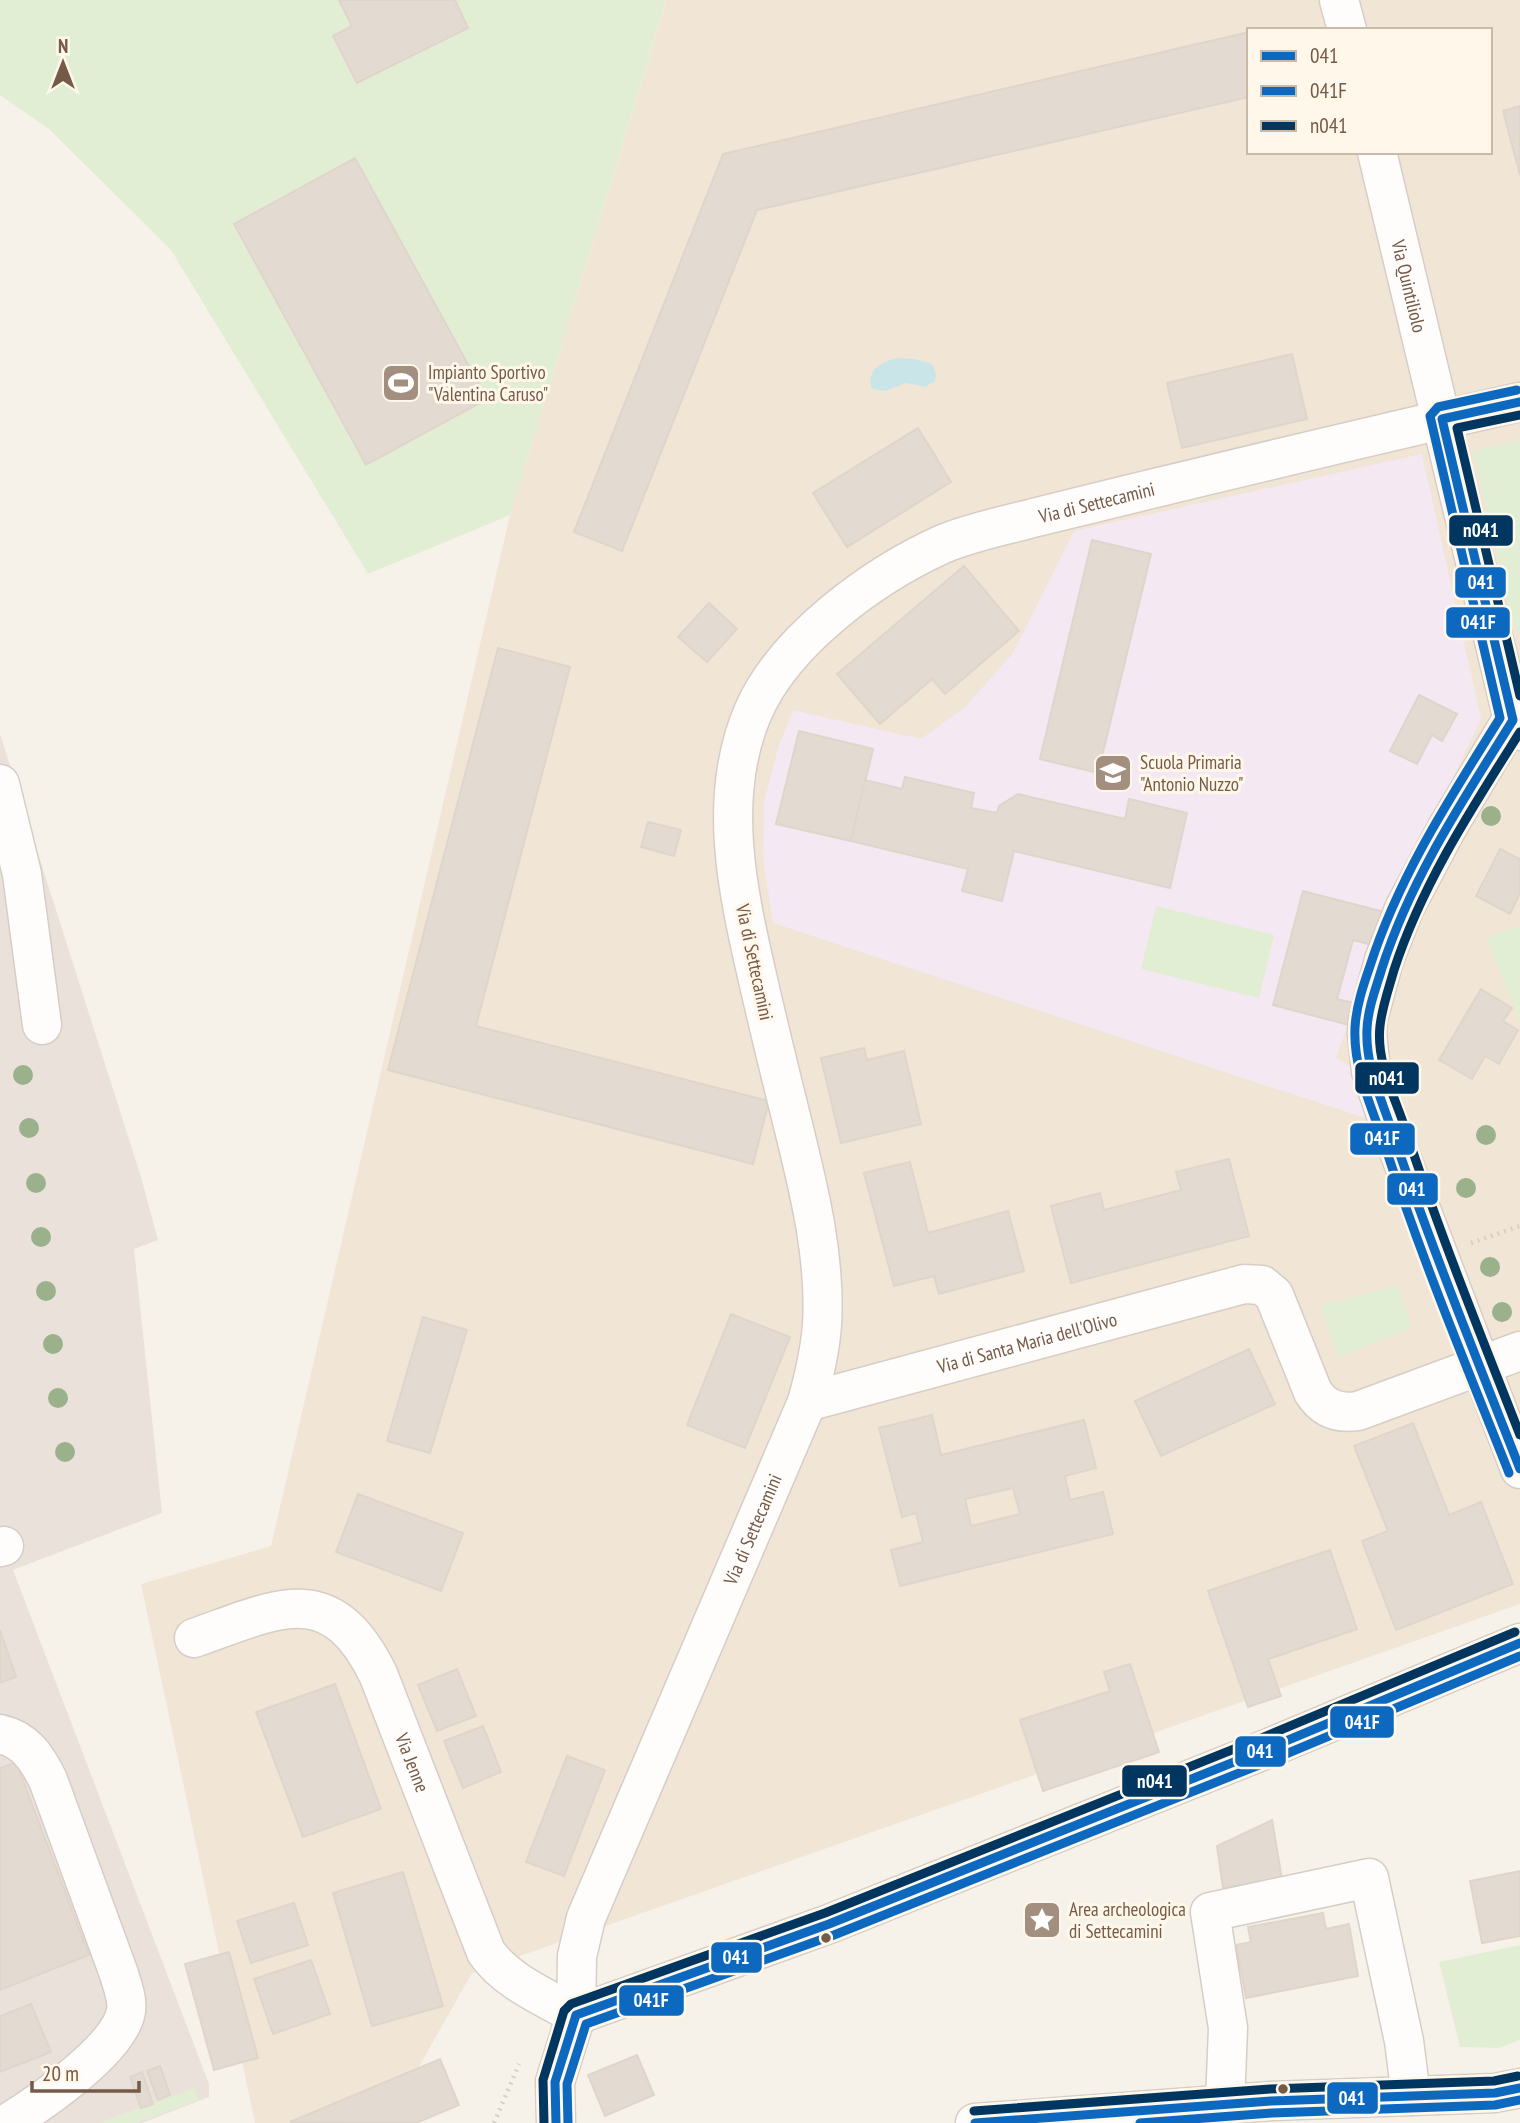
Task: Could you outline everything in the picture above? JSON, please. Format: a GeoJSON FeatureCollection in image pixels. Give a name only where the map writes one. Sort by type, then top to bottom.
{"type":"FeatureCollection","features":[{"type":"Feature","properties":{"kind":"street"},"geometry":{"type":"LineString","coordinates":[[1339,0],[1346,28]]}},
{"type":"Feature","properties":{"kind":"street","name":"Via Quintiliolo"},"geometry":{"type":"LineString","coordinates":[[1377,154],[1518,719]]}},
{"type":"Feature","properties":{"kind":"street","name":"Via di Settecamini"},"geometry":{"type":"LineString","coordinates":[[556,2123],[554,2095],[557,2070],[576,2015],[577,1956],[589,1910],[807,1402],[817,1364],[822,1325],[819,1250],[806,1176],[743,912],[734,836],[737,768],[743,740],[765,687],[798,647],[838,609],[888,573],[947,542],[1010,524],[1520,402]]}},
{"type":"Feature","properties":{"kind":"street"},"geometry":{"type":"LineString","coordinates":[[1518,719],[1447,828],[1404,909],[1384,960],[1368,1020],[1367,1046],[1371,1071],[1520,1469]]}},
{"type":"Feature","properties":{"kind":"street"},"geometry":{"type":"LineString","coordinates":[[0,784],[18,853],[15,930],[42,1025]]}},
{"type":"Feature","properties":{"kind":"street","name":"Via di Santa Maria dell'Olivo"},"geometry":{"type":"LineString","coordinates":[[807,1402],[1244,1284],[1262,1285],[1274,1295],[1313,1392],[1330,1409],[1358,1411],[1480,1366]]}},
{"type":"Feature","properties":{"kind":"street"},"geometry":{"type":"LineString","coordinates":[[1480,1366],[1520,1351]]}},
{"type":"Feature","properties":{"kind":"street","name":"Via Jenne"},"geometry":{"type":"LineString","coordinates":[[194,1638],[272,1611],[293,1608],[327,1614],[352,1632],[367,1652],[378,1674],[486,1952],[509,1976],[576,2015]]}},
{"type":"Feature","properties":{"kind":"street"},"geometry":{"type":"LineString","coordinates":[[576,2015],[842,1919],[1269,1748],[1520,1643]]}},
{"type":"Feature","properties":{"kind":"street"},"geometry":{"type":"LineString","coordinates":[[0,1734],[14,1737],[24,1744],[48,1780],[119,1973],[126,2002],[122,2026],[105,2047],[62,2084],[8,2123]]}},
{"type":"Feature","properties":{"kind":"street"},"geometry":{"type":"LineString","coordinates":[[1224,2104],[1228,2028],[1210,1912],[1369,1878],[1404,2041],[1411,2096]]}},
{"type":"Feature","properties":{"kind":"street"},"geometry":{"type":"LineString","coordinates":[[975,2123],[1224,2104],[1495,2092],[1520,2088]]}},
{"type":"Feature","properties":{"kind":"path"},"geometry":{"type":"LineString","coordinates":[[1434,1245],[1520,1226]]}},
{"type":"Feature","properties":{"kind":"shaded area"},"geometry":{"type":"Polygon","coordinates":[[[664,0],[1520,0],[1520,1604],[472,1973],[390,2118],[367,2123],[255,2123],[141,1584],[271,1546],[510,515],[665,5],[664,0]]]}},
{"type":"Feature","properties":{"kind":"shaded area","name":"Scuola Primaria \"Antonio Nuzzo\""},"geometry":{"type":"Polygon","coordinates":[[[1422,454],[1481,719],[1389,912],[1336,1058],[1351,1067],[1368,1119],[773,923],[763,858],[764,801],[779,745],[793,710],[921,739],[964,708],[1013,653],[1074,531],[1422,454]]]}},
{"type":"Feature","properties":{"kind":"shaded area"},"geometry":{"type":"Polygon","coordinates":[[[0,734],[141,1177],[158,1240],[134,1249],[162,1513],[13,1570],[209,2084],[209,2097],[142,2123],[0,2123],[0,734]]]}},
{"type":"Feature","properties":{"kind":"green space","name":"Impianto Sportivo \"Valentina Caruso\""},"geometry":{"type":"Polygon","coordinates":[[[0,0],[664,0],[665,4],[510,515],[368,574],[171,250],[49,129],[0,95],[0,0]]]}},
{"type":"Feature","properties":{"kind":"green space"},"geometry":{"type":"Polygon","coordinates":[[[1520,440],[1520,634],[1514,625],[1472,451],[1520,440]]]}},
{"type":"Feature","properties":{"kind":"green space"},"geometry":{"type":"Polygon","coordinates":[[[1156,906],[1274,935],[1259,998],[1141,969],[1156,906]]]}},
{"type":"Feature","properties":{"kind":"green space"},"geometry":{"type":"Polygon","coordinates":[[[1520,925],[1520,1022],[1487,938],[1520,925]]]}},
{"type":"Feature","properties":{"kind":"green space"},"geometry":{"type":"Polygon","coordinates":[[[1398,1285],[1412,1328],[1339,1357],[1320,1306],[1398,1285]]]}},
{"type":"Feature","properties":{"kind":"green space"},"geometry":{"type":"Polygon","coordinates":[[[1520,1945],[1520,2040],[1499,2048],[1460,2047],[1439,1962],[1520,1945]]]}},
{"type":"Feature","properties":{"kind":"green space"},"geometry":{"type":"Polygon","coordinates":[[[195,2088],[199,2100],[136,2123],[99,2123],[195,2088]]]}},
{"type":"Feature","properties":{"kind":"water"},"geometry":{"type":"Polygon","coordinates":[[[896,358],[915,359],[932,364],[936,374],[935,381],[925,387],[906,383],[885,391],[872,389],[871,377],[876,368],[896,358]]]}},
{"type":"Feature","properties":{"kind":"building"},"geometry":{"type":"Polygon","coordinates":[[[339,0],[455,0],[468,28],[357,83],[333,36],[352,26],[339,0]]]}},
{"type":"Feature","properties":{"kind":"building"},"geometry":{"type":"Polygon","coordinates":[[[1247,32],[1247,97],[757,210],[622,551],[574,532],[723,154],[1247,32]]]}},
{"type":"Feature","properties":{"kind":"building"},"geometry":{"type":"Polygon","coordinates":[[[1520,106],[1520,175],[1503,111],[1520,106]]]}},
{"type":"Feature","properties":{"kind":"building"},"geometry":{"type":"Polygon","coordinates":[[[355,158],[487,399],[366,465],[234,224],[355,158]]]}},
{"type":"Feature","properties":{"kind":"building"},"geometry":{"type":"Polygon","coordinates":[[[1292,354],[1307,419],[1182,448],[1167,383],[1292,354]]]}},
{"type":"Feature","properties":{"kind":"building"},"geometry":{"type":"Polygon","coordinates":[[[918,428],[951,482],[847,547],[813,493],[918,428]]]}},
{"type":"Feature","properties":{"kind":"building"},"geometry":{"type":"Polygon","coordinates":[[[1092,540],[1151,554],[1098,773],[1040,759],[1092,540]]]}},
{"type":"Feature","properties":{"kind":"building"},"geometry":{"type":"Polygon","coordinates":[[[964,566],[1019,631],[945,694],[932,679],[880,724],[837,674],[964,566]]]}},
{"type":"Feature","properties":{"kind":"building"},"geometry":{"type":"Polygon","coordinates":[[[709,603],[737,629],[707,662],[678,637],[709,603]]]}},
{"type":"Feature","properties":{"kind":"building"},"geometry":{"type":"Polygon","coordinates":[[[498,648],[570,667],[476,1026],[769,1101],[753,1164],[388,1070],[498,648]]]}},
{"type":"Feature","properties":{"kind":"building"},"geometry":{"type":"Polygon","coordinates":[[[1419,695],[1457,714],[1442,741],[1432,735],[1417,764],[1390,751],[1419,695]]]}},
{"type":"Feature","properties":{"kind":"building"},"geometry":{"type":"Polygon","coordinates":[[[799,731],[873,749],[851,841],[776,824],[799,731]]]}},
{"type":"Feature","properties":{"kind":"building"},"geometry":{"type":"Polygon","coordinates":[[[905,777],[974,793],[971,808],[997,813],[999,806],[1018,794],[1125,819],[1129,799],[1187,813],[1170,888],[1014,851],[1002,901],[962,891],[968,869],[851,841],[865,780],[902,789],[905,777]]]}},
{"type":"Feature","properties":{"kind":"building"},"geometry":{"type":"Polygon","coordinates":[[[648,822],[681,830],[674,856],[641,847],[648,822]]]}},
{"type":"Feature","properties":{"kind":"building"},"geometry":{"type":"Polygon","coordinates":[[[1500,849],[1520,859],[1520,893],[1510,914],[1476,896],[1500,849]]]}},
{"type":"Feature","properties":{"kind":"building"},"geometry":{"type":"Polygon","coordinates":[[[1303,891],[1384,912],[1376,946],[1353,940],[1337,999],[1354,1003],[1349,1025],[1273,1005],[1303,891]]]}},
{"type":"Feature","properties":{"kind":"building"},"geometry":{"type":"Polygon","coordinates":[[[1481,989],[1512,1008],[1503,1021],[1518,1030],[1499,1064],[1485,1056],[1472,1079],[1439,1060],[1481,989]]]}},
{"type":"Feature","properties":{"kind":"building"},"geometry":{"type":"Polygon","coordinates":[[[864,1048],[867,1060],[904,1051],[921,1124],[841,1143],[821,1058],[864,1048]]]}},
{"type":"Feature","properties":{"kind":"building"},"geometry":{"type":"Polygon","coordinates":[[[1229,1159],[1249,1236],[1071,1283],[1051,1206],[1100,1193],[1104,1210],[1181,1190],[1176,1172],[1229,1159]]]}},
{"type":"Feature","properties":{"kind":"building"},"geometry":{"type":"Polygon","coordinates":[[[910,1162],[928,1233],[1008,1211],[1024,1271],[939,1294],[934,1276],[894,1286],[864,1173],[910,1162]]]}},
{"type":"Feature","properties":{"kind":"building"},"geometry":{"type":"Polygon","coordinates":[[[731,1314],[790,1337],[745,1448],[687,1425],[731,1314]]]}},
{"type":"Feature","properties":{"kind":"building"},"geometry":{"type":"Polygon","coordinates":[[[423,1317],[467,1330],[430,1453],[387,1441],[423,1317]]]}},
{"type":"Feature","properties":{"kind":"building"},"geometry":{"type":"Polygon","coordinates":[[[1249,1349],[1275,1404],[1161,1456],[1135,1401],[1249,1349]]]}},
{"type":"Feature","properties":{"kind":"building"},"geometry":{"type":"Polygon","coordinates":[[[932,1415],[941,1455],[1084,1420],[1096,1468],[1065,1476],[1070,1500],[1103,1492],[1113,1534],[900,1586],[891,1550],[923,1542],[916,1513],[902,1517],[879,1428],[932,1415]],[[1013,1488],[965,1499],[971,1526],[1020,1514],[1013,1488]]]}},
{"type":"Feature","properties":{"kind":"building"},"geometry":{"type":"Polygon","coordinates":[[[1413,1423],[1449,1515],[1481,1502],[1513,1584],[1396,1630],[1362,1541],[1388,1531],[1354,1446],[1413,1423]]]}},
{"type":"Feature","properties":{"kind":"building"},"geometry":{"type":"Polygon","coordinates":[[[358,1494],[463,1533],[441,1591],[336,1552],[358,1494]]]}},
{"type":"Feature","properties":{"kind":"building"},"geometry":{"type":"Polygon","coordinates":[[[1330,1550],[1357,1629],[1268,1659],[1281,1696],[1248,1707],[1208,1591],[1330,1550]]]}},
{"type":"Feature","properties":{"kind":"building"},"geometry":{"type":"Polygon","coordinates":[[[0,1630],[16,1677],[0,1683],[0,1630]]]}},
{"type":"Feature","properties":{"kind":"building"},"geometry":{"type":"Polygon","coordinates":[[[1130,1664],[1159,1752],[1043,1791],[1020,1720],[1110,1691],[1104,1672],[1130,1664]]]}},
{"type":"Feature","properties":{"kind":"building"},"geometry":{"type":"Polygon","coordinates":[[[457,1669],[476,1716],[437,1731],[418,1685],[457,1669]]]}},
{"type":"Feature","properties":{"kind":"building"},"geometry":{"type":"Polygon","coordinates":[[[335,1684],[381,1809],[303,1837],[256,1712],[335,1684]]]}},
{"type":"Feature","properties":{"kind":"building"},"geometry":{"type":"Polygon","coordinates":[[[483,1726],[501,1772],[463,1788],[444,1741],[483,1726]]]}},
{"type":"Feature","properties":{"kind":"building"},"geometry":{"type":"Polygon","coordinates":[[[567,1756],[605,1770],[564,1876],[526,1862],[567,1756]]]}},
{"type":"Feature","properties":{"kind":"building"},"geometry":{"type":"Polygon","coordinates":[[[16,1762],[89,1955],[0,1990],[0,1768],[16,1762]]]}},
{"type":"Feature","properties":{"kind":"building"},"geometry":{"type":"Polygon","coordinates":[[[1272,1820],[1282,1879],[1223,1888],[1217,1846],[1272,1820]]]}},
{"type":"Feature","properties":{"kind":"building"},"geometry":{"type":"Polygon","coordinates":[[[1520,1871],[1520,1936],[1482,1943],[1470,1881],[1520,1871]]]}},
{"type":"Feature","properties":{"kind":"building"},"geometry":{"type":"Polygon","coordinates":[[[403,1872],[443,2006],[372,2026],[333,1893],[403,1872]]]}},
{"type":"Feature","properties":{"kind":"building"},"geometry":{"type":"Polygon","coordinates":[[[294,1903],[308,1945],[251,1963],[237,1921],[294,1903]]]}},
{"type":"Feature","properties":{"kind":"building"},"geometry":{"type":"Polygon","coordinates":[[[1323,1913],[1326,1929],[1349,1924],[1358,1976],[1246,1998],[1236,1945],[1251,1942],[1248,1927],[1323,1913]]]}},
{"type":"Feature","properties":{"kind":"building"},"geometry":{"type":"Polygon","coordinates":[[[229,1952],[258,2058],[214,2070],[185,1964],[229,1952]]]}},
{"type":"Feature","properties":{"kind":"building"},"geometry":{"type":"Polygon","coordinates":[[[311,1960],[330,2014],[273,2034],[254,1979],[311,1960]]]}},
{"type":"Feature","properties":{"kind":"building"},"geometry":{"type":"Polygon","coordinates":[[[31,2004],[51,2052],[0,2072],[0,2016],[31,2004]]]}},
{"type":"Feature","properties":{"kind":"building"},"geometry":{"type":"Polygon","coordinates":[[[637,2055],[654,2095],[605,2116],[588,2075],[637,2055]]]}},
{"type":"Feature","properties":{"kind":"building"},"geometry":{"type":"Polygon","coordinates":[[[440,2059],[459,2105],[416,2123],[290,2122],[440,2059]]]}},
{"type":"Feature","properties":{"kind":"building"},"geometry":{"type":"Polygon","coordinates":[[[160,2066],[170,2095],[158,2100],[147,2071],[160,2066]]]}},
{"type":"Feature","properties":{"kind":"building"},"geometry":{"type":"Polygon","coordinates":[[[142,2072],[153,2104],[141,2108],[130,2077],[142,2072]]]}},
{"type":"Feature","properties":{"kind":"transit line","name":"041F"},"geometry":{"type":"LineString","coordinates":[[1509,1473],[1429,1270],[1369,1103],[1357,1058],[1355,1028],[1365,981],[1396,901],[1427,838],[1500,718],[1430,416],[1438,407],[1517,390]]}},
{"type":"Feature","properties":{"kind":"transit line","name":"041"},"geometry":{"type":"LineString","coordinates":[[1520,402],[1442,419],[1513,720],[1423,871],[1382,968],[1367,1029],[1369,1057],[1380,1097],[1439,1262],[1520,1469]]}},
{"type":"Feature","properties":{"kind":"transit line","name":"n041"},"geometry":{"type":"LineString","coordinates":[[1520,415],[1457,428],[1520,696]]}},
{"type":"Feature","properties":{"kind":"transit line","name":"n041"},"geometry":{"type":"LineString","coordinates":[[1520,732],[1450,847],[1419,907],[1394,970],[1382,1012],[1379,1039],[1387,1078],[1432,1206],[1520,1435]]}},
{"type":"Feature","properties":{"kind":"transit line","name":"n041"},"geometry":{"type":"LineString","coordinates":[[544,2123],[543,2080],[564,2011],[571,2004],[825,1913],[1264,1737],[1515,1632]]}},
{"type":"Feature","properties":{"kind":"transit line","name":"041"},"geometry":{"type":"LineString","coordinates":[[556,2123],[555,2082],[576,2015],[829,1924],[1269,1748],[1520,1643]]}},
{"type":"Feature","properties":{"kind":"transit line","name":"041F"},"geometry":{"type":"LineString","coordinates":[[568,2123],[567,2084],[586,2024],[834,1935],[1274,1759],[1520,1656]]}},
{"type":"Feature","properties":{"kind":"transit line","name":"n041"},"geometry":{"type":"LineString","coordinates":[[974,2111],[1270,2089],[1494,2081],[1518,2076]]}},
{"type":"Feature","properties":{"kind":"transit line","name":"041"},"geometry":{"type":"LineString","coordinates":[[975,2123],[1271,2101],[1495,2093],[1520,2088]]}},
{"type":"Feature","properties":{"kind":"transit line","name":"041F"},"geometry":{"type":"LineString","coordinates":[[1140,2123],[1272,2113],[1495,2105],[1520,2100]]}},
{"type":"Feature","properties":{"kind":"place","name":"Impianto Sportivo \"Valentina Caruso\""},"geometry":{"type":"Point","coordinates":[401,383]}},
{"type":"Feature","properties":{"kind":"place","name":"Scuola Primaria \"Antonio Nuzzo\""},"geometry":{"type":"Point","coordinates":[1113,773]}},
{"type":"Feature","properties":{"kind":"place","name":"Area archeologica di Settecamini"},"geometry":{"type":"Point","coordinates":[1042,1920]}}]}
